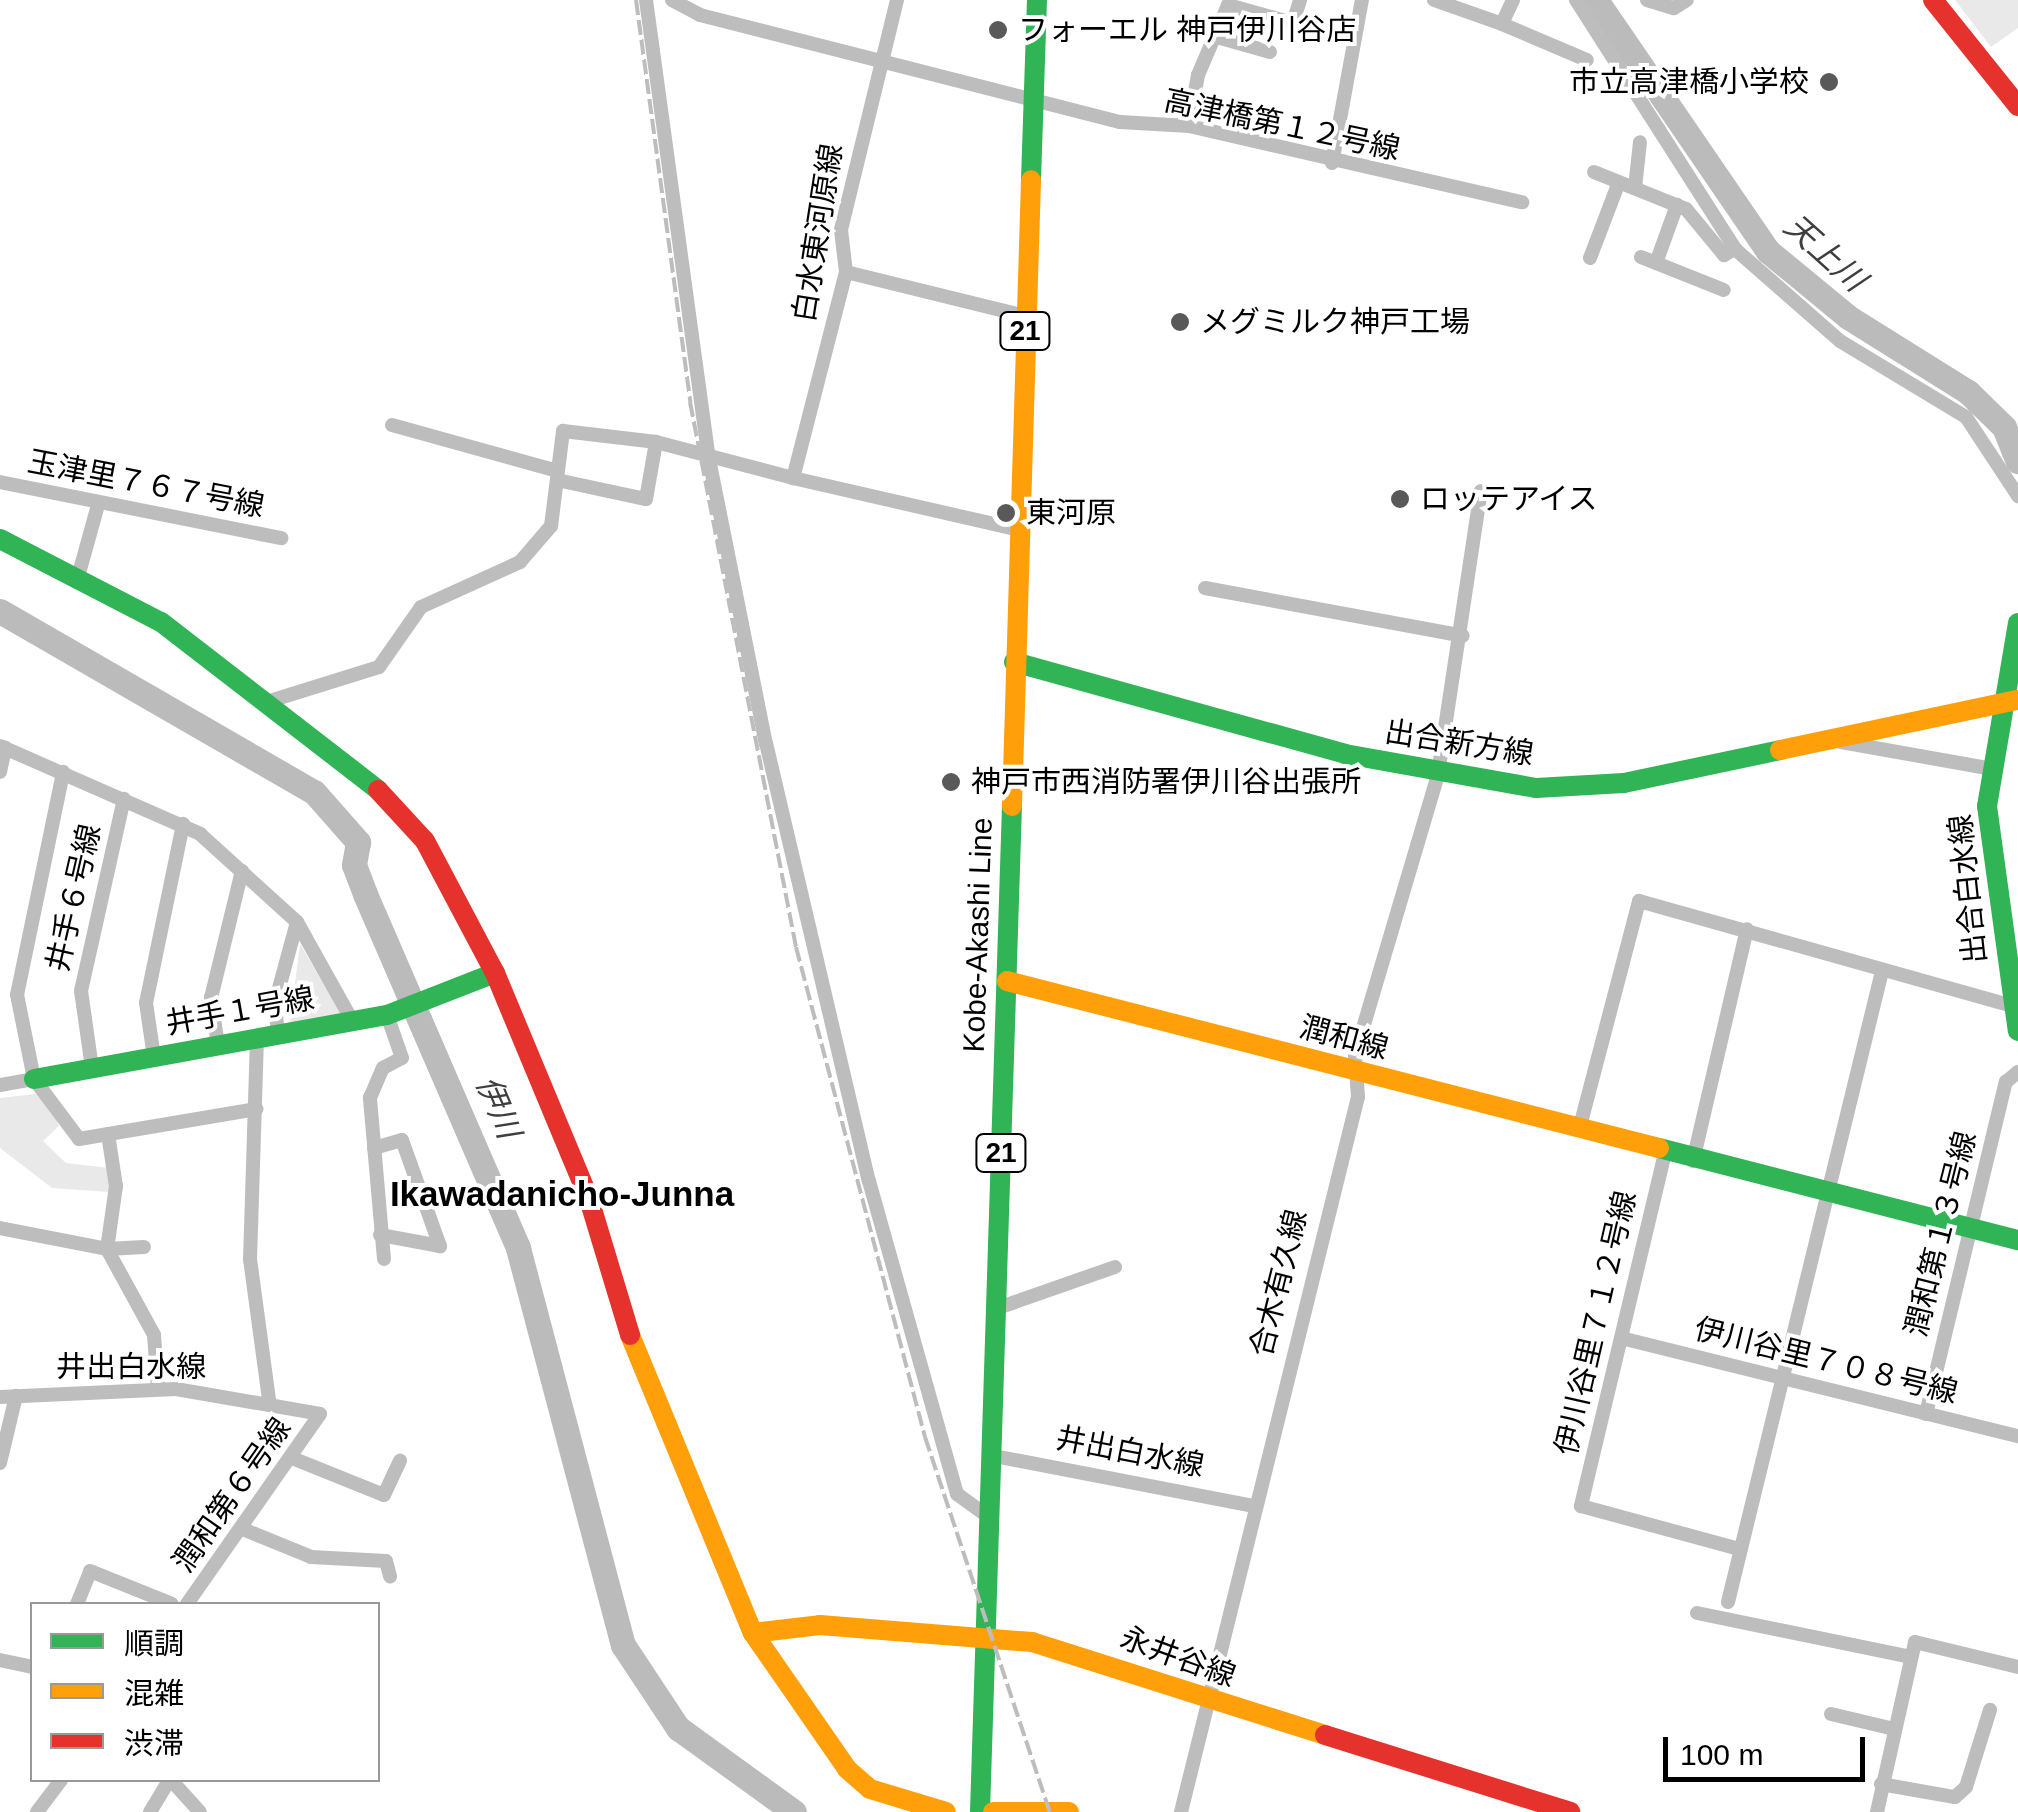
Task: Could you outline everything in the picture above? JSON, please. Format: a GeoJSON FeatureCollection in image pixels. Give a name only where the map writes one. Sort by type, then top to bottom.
{"type":"FeatureCollection","features":[{"type":"Feature","properties":{"kind":"street"},"geometry":{"type":"LineString","coordinates":[[646,0],[708,454],[869,1182],[957,1494],[993,1520]]}},
{"type":"Feature","properties":{"kind":"street","name":"高津橋第１２号線"},"geometry":{"type":"LineString","coordinates":[[672,0],[880,60],[1034,94],[1120,122],[1189,126],[1332,163],[1522,202]]}},
{"type":"Feature","properties":{"kind":"street","name":"白水東河原線"},"geometry":{"type":"LineString","coordinates":[[793,478],[846,272],[841,230],[897,0]]}},
{"type":"Feature","properties":{"kind":"street","name":"Kobe-Akashi Line"},"geometry":{"type":"LineString","coordinates":[[980,1812],[990,1644],[1014,662],[1037,0]]}},
{"type":"Feature","properties":{"kind":"street"},"geometry":{"type":"LineString","coordinates":[[1189,126],[1198,75],[1228,5],[1293,23],[1300,0]]}},
{"type":"Feature","properties":{"kind":"street"},"geometry":{"type":"LineString","coordinates":[[1332,163],[1362,0]]}},
{"type":"Feature","properties":{"kind":"street"},"geometry":{"type":"LineString","coordinates":[[1434,0],[1587,60]]}},
{"type":"Feature","properties":{"kind":"street"},"geometry":{"type":"LineString","coordinates":[[1502,24],[1513,0]]}},
{"type":"Feature","properties":{"kind":"street"},"geometry":{"type":"LineString","coordinates":[[1576,0],[1735,249],[1840,342],[1966,418],[2018,496]]}},
{"type":"Feature","properties":{"kind":"street"},"geometry":{"type":"LineString","coordinates":[[1647,0],[1674,8],[1687,0]]}},
{"type":"Feature","properties":{"kind":"street"},"geometry":{"type":"LineString","coordinates":[[1933,0],[2018,105]]}},
{"type":"Feature","properties":{"kind":"street"},"geometry":{"type":"LineString","coordinates":[[1217,37],[1270,52]]}},
{"type":"Feature","properties":{"kind":"street"},"geometry":{"type":"LineString","coordinates":[[1635,188],[1640,142]]}},
{"type":"Feature","properties":{"kind":"street"},"geometry":{"type":"LineString","coordinates":[[1594,172],[1677,205],[1724,255],[1735,249]]}},
{"type":"Feature","properties":{"kind":"street"},"geometry":{"type":"LineString","coordinates":[[1590,258],[1620,182]]}},
{"type":"Feature","properties":{"kind":"street"},"geometry":{"type":"LineString","coordinates":[[1677,205],[1649,260],[1724,290]]}},
{"type":"Feature","properties":{"kind":"street"},"geometry":{"type":"LineString","coordinates":[[846,272],[1025,316]]}},
{"type":"Feature","properties":{"kind":"street"},"geometry":{"type":"LineString","coordinates":[[392,425],[646,499],[656,442]]}},
{"type":"Feature","properties":{"kind":"street"},"geometry":{"type":"LineString","coordinates":[[273,700],[379,666],[421,607],[510,571],[551,526],[563,431],[656,442],[1020,530]]}},
{"type":"Feature","properties":{"kind":"street","name":"玉津里７６７号線"},"geometry":{"type":"LineString","coordinates":[[0,482],[98,505],[282,538]]}},
{"type":"Feature","properties":{"kind":"street","name":"合木有久線"},"geometry":{"type":"LineString","coordinates":[[1181,1812],[1358,1074],[1355,1055],[1438,774],[1463,636],[1481,491]]}},
{"type":"Feature","properties":{"kind":"street"},"geometry":{"type":"LineString","coordinates":[[78,577],[98,505]]}},
{"type":"Feature","properties":{"kind":"street"},"geometry":{"type":"LineString","coordinates":[[0,539],[78,577],[273,700],[362,772],[424,842],[490,975],[588,1200],[642,1377],[753,1633],[847,1769],[870,1789],[946,1812]]}},
{"type":"Feature","properties":{"kind":"street"},"geometry":{"type":"LineString","coordinates":[[1206,588],[1463,636]]}},
{"type":"Feature","properties":{"kind":"street","name":"出合白水線"},"geometry":{"type":"LineString","coordinates":[[2018,624],[2012,700],[1993,769],[1989,861],[2018,1031]]}},
{"type":"Feature","properties":{"kind":"street","name":"出合新方線"},"geometry":{"type":"LineString","coordinates":[[1014,662],[1438,774],[1536,788],[1624,783],[2012,700]]}},
{"type":"Feature","properties":{"kind":"street"},"geometry":{"type":"LineString","coordinates":[[1820,739],[1993,769]]}},
{"type":"Feature","properties":{"kind":"street"},"geometry":{"type":"LineString","coordinates":[[0,772],[3,747],[183,824],[297,922],[352,1022]]}},
{"type":"Feature","properties":{"kind":"street"},"geometry":{"type":"LineString","coordinates":[[63,772],[17,995],[34,1079],[79,1139],[256,1109]]}},
{"type":"Feature","properties":{"kind":"street","name":"井手６号線"},"geometry":{"type":"LineString","coordinates":[[92,1068],[80,991],[124,799]]}},
{"type":"Feature","properties":{"kind":"street"},"geometry":{"type":"LineString","coordinates":[[154,1058],[146,1003],[183,824]]}},
{"type":"Feature","properties":{"kind":"street"},"geometry":{"type":"LineString","coordinates":[[218,1046],[211,998],[242,871]]}},
{"type":"Feature","properties":{"kind":"street"},"geometry":{"type":"LineString","coordinates":[[1579,1130],[1639,902],[2014,1006]]}},
{"type":"Feature","properties":{"kind":"street"},"geometry":{"type":"LineString","coordinates":[[270,1400],[250,1258],[256,1109],[267,1036],[297,922]]}},
{"type":"Feature","properties":{"kind":"street"},"geometry":{"type":"LineString","coordinates":[[1693,1160],[1747,929]]}},
{"type":"Feature","properties":{"kind":"street"},"geometry":{"type":"LineString","coordinates":[[1728,1602],[1882,970]]}},
{"type":"Feature","properties":{"kind":"street","name":"井手１号線"},"geometry":{"type":"LineString","coordinates":[[0,1085],[386,1015],[490,975]]}},
{"type":"Feature","properties":{"kind":"street","name":"潤和線"},"geometry":{"type":"LineString","coordinates":[[1007,981],[1665,1153],[2018,1240]]}},
{"type":"Feature","properties":{"kind":"street"},"geometry":{"type":"LineString","coordinates":[[0,992],[17,995]]}},
{"type":"Feature","properties":{"kind":"street"},"geometry":{"type":"LineString","coordinates":[[384,1258],[370,1098],[383,1068],[402,1058],[386,1015]]}},
{"type":"Feature","properties":{"kind":"street","name":"潤和第１３号線"},"geometry":{"type":"LineString","coordinates":[[1926,1414],[2006,1082],[2018,1072]]}},
{"type":"Feature","properties":{"kind":"street"},"geometry":{"type":"LineString","coordinates":[[108,1134],[116,1186],[107,1250],[154,1334],[158,1389]]}},
{"type":"Feature","properties":{"kind":"street"},"geometry":{"type":"LineString","coordinates":[[374,1148],[402,1140],[440,1246],[380,1235]]}},
{"type":"Feature","properties":{"kind":"street","name":"伊川谷里７１２号線"},"geometry":{"type":"LineString","coordinates":[[1665,1153],[1582,1506],[1739,1549]]}},
{"type":"Feature","properties":{"kind":"street"},"geometry":{"type":"LineString","coordinates":[[0,1228],[107,1250],[144,1247]]}},
{"type":"Feature","properties":{"kind":"street"},"geometry":{"type":"LineString","coordinates":[[998,1308],[1115,1267]]}},
{"type":"Feature","properties":{"kind":"street","name":"伊川谷里７０８号線"},"geometry":{"type":"LineString","coordinates":[[1621,1338],[2018,1436]]}},
{"type":"Feature","properties":{"kind":"street","name":"井出白水線"},"geometry":{"type":"LineString","coordinates":[[0,1397],[158,1389],[270,1400],[320,1414]]}},
{"type":"Feature","properties":{"kind":"street"},"geometry":{"type":"LineString","coordinates":[[0,1463],[16,1396]]}},
{"type":"Feature","properties":{"kind":"street","name":"潤和第６号線"},"geometry":{"type":"LineString","coordinates":[[189,1602],[245,1530],[320,1414]]}},
{"type":"Feature","properties":{"kind":"street","name":"井出白水線"},"geometry":{"type":"LineString","coordinates":[[994,1456],[1254,1506]]}},
{"type":"Feature","properties":{"kind":"street"},"geometry":{"type":"LineString","coordinates":[[292,1458],[384,1496],[400,1460]]}},
{"type":"Feature","properties":{"kind":"street"},"geometry":{"type":"LineString","coordinates":[[245,1530],[311,1557],[386,1560],[390,1576]]}},
{"type":"Feature","properties":{"kind":"street"},"geometry":{"type":"LineString","coordinates":[[78,1602],[90,1572],[167,1602]]}},
{"type":"Feature","properties":{"kind":"street"},"geometry":{"type":"LineString","coordinates":[[1697,1613],[1911,1658]]}},
{"type":"Feature","properties":{"kind":"street","name":"永井谷線"},"geometry":{"type":"LineString","coordinates":[[753,1633],[820,1625],[990,1644],[1032,1642],[1570,1812]]}},
{"type":"Feature","properties":{"kind":"street"},"geometry":{"type":"LineString","coordinates":[[1877,1812],[1880,1784],[1915,1642],[2018,1668]]}},
{"type":"Feature","properties":{"kind":"street"},"geometry":{"type":"LineString","coordinates":[[0,1660],[30,1667]]}},
{"type":"Feature","properties":{"kind":"street"},"geometry":{"type":"LineString","coordinates":[[1880,1784],[1955,1797],[1966,1787],[1990,1710]]}},
{"type":"Feature","properties":{"kind":"street"},"geometry":{"type":"LineString","coordinates":[[1831,1714],[1894,1729]]}},
{"type":"Feature","properties":{"kind":"street"},"geometry":{"type":"LineString","coordinates":[[37,1812],[59,1782]]}},
{"type":"Feature","properties":{"kind":"street"},"geometry":{"type":"LineString","coordinates":[[150,1812],[169,1782]]}},
{"type":"Feature","properties":{"kind":"street"},"geometry":{"type":"LineString","coordinates":[[172,1782],[200,1812]]}},
{"type":"Feature","properties":{"kind":"street"},"geometry":{"type":"LineString","coordinates":[[993,1812],[1069,1812]]}},
{"type":"Feature","properties":{"kind":"shaded area"},"geometry":{"type":"Polygon","coordinates":[[[1955,0],[2018,0],[2018,28],[1991,47],[1955,0]]]}},
{"type":"Feature","properties":{"kind":"shaded area"},"geometry":{"type":"Polygon","coordinates":[[[300,944],[340,1011],[339,1016],[290,1023],[300,944]]]}},
{"type":"Feature","properties":{"kind":"shaded area"},"geometry":{"type":"Polygon","coordinates":[[[43,1093],[59,1126],[43,1141],[66,1163],[109,1168],[109,1192],[52,1188],[0,1148],[0,1098],[43,1093]]]}},
{"type":"Feature","properties":{"kind":"waterway","name":"天上川"},"geometry":{"type":"LineString","coordinates":[[1596,0],[1768,251],[1848,317],[1968,392],[2004,427],[2018,461]]}},
{"type":"Feature","properties":{"kind":"waterway","name":"伊川"},"geometry":{"type":"LineString","coordinates":[[0,611],[314,792],[358,842],[354,865],[365,894],[518,1248],[623,1645],[678,1728],[794,1812]]}},
{"type":"Feature","properties":{"kind":"waterway","name":"伊川"},"geometry":{"type":"LineString","coordinates":[[775,1804],[779,1812]]}},
{"type":"Feature","properties":{"kind":"railway"},"geometry":{"type":"LineString","coordinates":[[636,0],[690,402],[796,947],[925,1437],[1050,1812]]}},
{"type":"Feature","properties":{"kind":"traffic: fast"},"geometry":{"type":"LineString","coordinates":[[1031,180],[1037,0]]}},
{"type":"Feature","properties":{"kind":"traffic: fast"},"geometry":{"type":"LineString","coordinates":[[0,539],[161,622],[378,790]]}},
{"type":"Feature","properties":{"kind":"traffic: fast"},"geometry":{"type":"LineString","coordinates":[[2018,623],[1987,806],[2018,1031]]}},
{"type":"Feature","properties":{"kind":"traffic: fast"},"geometry":{"type":"LineString","coordinates":[[1014,662],[1345,754],[1536,788],[1624,783],[1780,750]]}},
{"type":"Feature","properties":{"kind":"traffic: fast"},"geometry":{"type":"LineString","coordinates":[[980,1812],[1012,806]]}},
{"type":"Feature","properties":{"kind":"traffic: fast"},"geometry":{"type":"LineString","coordinates":[[34,1079],[387,1015],[495,973]]}},
{"type":"Feature","properties":{"kind":"traffic: fast"},"geometry":{"type":"LineString","coordinates":[[1659,1148],[2018,1240]]}},
{"type":"Feature","properties":{"kind":"traffic: slow"},"geometry":{"type":"LineString","coordinates":[[1012,806],[1031,180]]}},
{"type":"Feature","properties":{"kind":"traffic: slow"},"geometry":{"type":"LineString","coordinates":[[1780,750],[2018,700]]}},
{"type":"Feature","properties":{"kind":"traffic: slow"},"geometry":{"type":"LineString","coordinates":[[1007,981],[1659,1148]]}},
{"type":"Feature","properties":{"kind":"traffic: slow"},"geometry":{"type":"LineString","coordinates":[[630,1335],[753,1633],[847,1769],[870,1789],[946,1812]]}},
{"type":"Feature","properties":{"kind":"traffic: slow"},"geometry":{"type":"LineString","coordinates":[[753,1633],[820,1625],[1032,1642],[1325,1735]]}},
{"type":"Feature","properties":{"kind":"traffic: slow"},"geometry":{"type":"LineString","coordinates":[[993,1812],[1069,1812]]}},
{"type":"Feature","properties":{"kind":"traffic: jam"},"geometry":{"type":"LineString","coordinates":[[1933,0],[2018,106]]}},
{"type":"Feature","properties":{"kind":"traffic: jam"},"geometry":{"type":"LineString","coordinates":[[378,790],[425,841],[495,973],[589,1199],[630,1335]]}},
{"type":"Feature","properties":{"kind":"traffic: jam"},"geometry":{"type":"LineString","coordinates":[[1325,1735],[1570,1812]]}},
{"type":"Feature","properties":{"kind":"place","name":"フォーエル 神戸伊川谷店"},"geometry":{"type":"Point","coordinates":[998,30]}},
{"type":"Feature","properties":{"kind":"place","name":"市立高津橋小学校"},"geometry":{"type":"Point","coordinates":[1829,82]}},
{"type":"Feature","properties":{"kind":"place","name":"メグミルク神戸工場"},"geometry":{"type":"Point","coordinates":[1180,322]}},
{"type":"Feature","properties":{"kind":"place","name":"ロッテアイス"},"geometry":{"type":"Point","coordinates":[1400,499]}},
{"type":"Feature","properties":{"kind":"place","name":"東河原"},"geometry":{"type":"Point","coordinates":[1006,513]}},
{"type":"Feature","properties":{"kind":"place","name":"神戸市西消防署伊川谷出張所"},"geometry":{"type":"Point","coordinates":[951,782]}},
{"type":"Feature","properties":{"kind":"district","name":"Ikawadanicho-Junna"},"geometry":{"type":"Point","coordinates":[562,1194]}}]}
